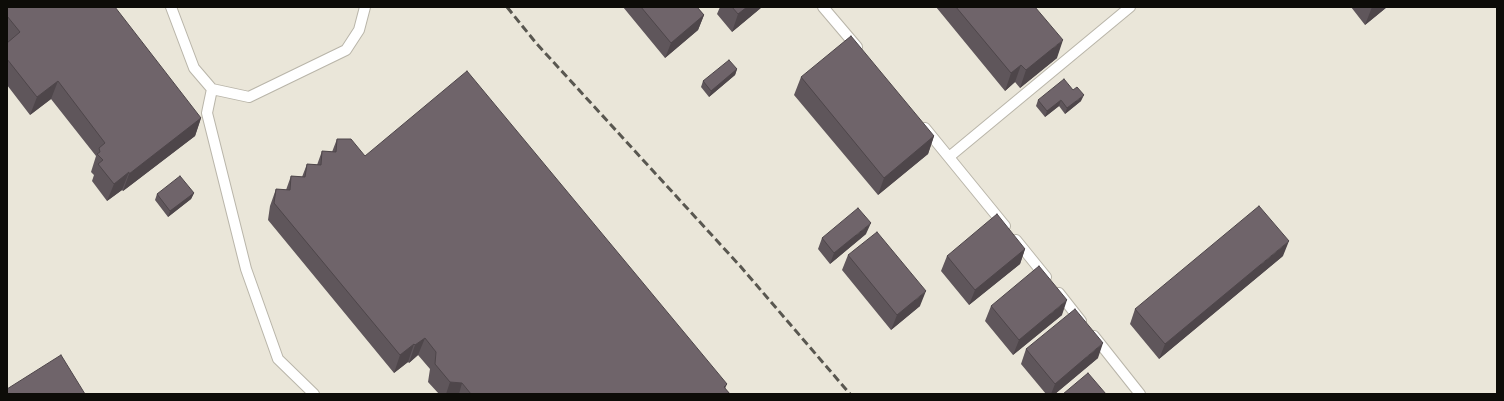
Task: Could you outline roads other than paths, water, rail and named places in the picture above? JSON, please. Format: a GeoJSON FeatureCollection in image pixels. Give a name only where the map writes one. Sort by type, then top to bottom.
{"type":"FeatureCollection","features":[{"type":"Feature","properties":{"kind":"lane"},"geometry":{"type":"LineString","coordinates":[[171,7],[194,68],[212,90],[249,97],[346,50],[359,30],[365,7]]}},
{"type":"Feature","properties":{"kind":"lane"},"geometry":{"type":"LineString","coordinates":[[823,7],[864,55]]}},
{"type":"Feature","properties":{"kind":"lane"},"geometry":{"type":"LineString","coordinates":[[949,158],[1130,7]]}},
{"type":"Feature","properties":{"kind":"lane"},"geometry":{"type":"LineString","coordinates":[[212,90],[207,113],[246,269],[278,359],[314,394]]}},
{"type":"Feature","properties":{"kind":"lane"},"geometry":{"type":"LineString","coordinates":[[919,121],[1140,394]]}},
{"type":"Feature","properties":{"kind":"railway"},"geometry":{"type":"LineString","coordinates":[[507,7],[536,43],[741,267],[850,394]]}}]}
